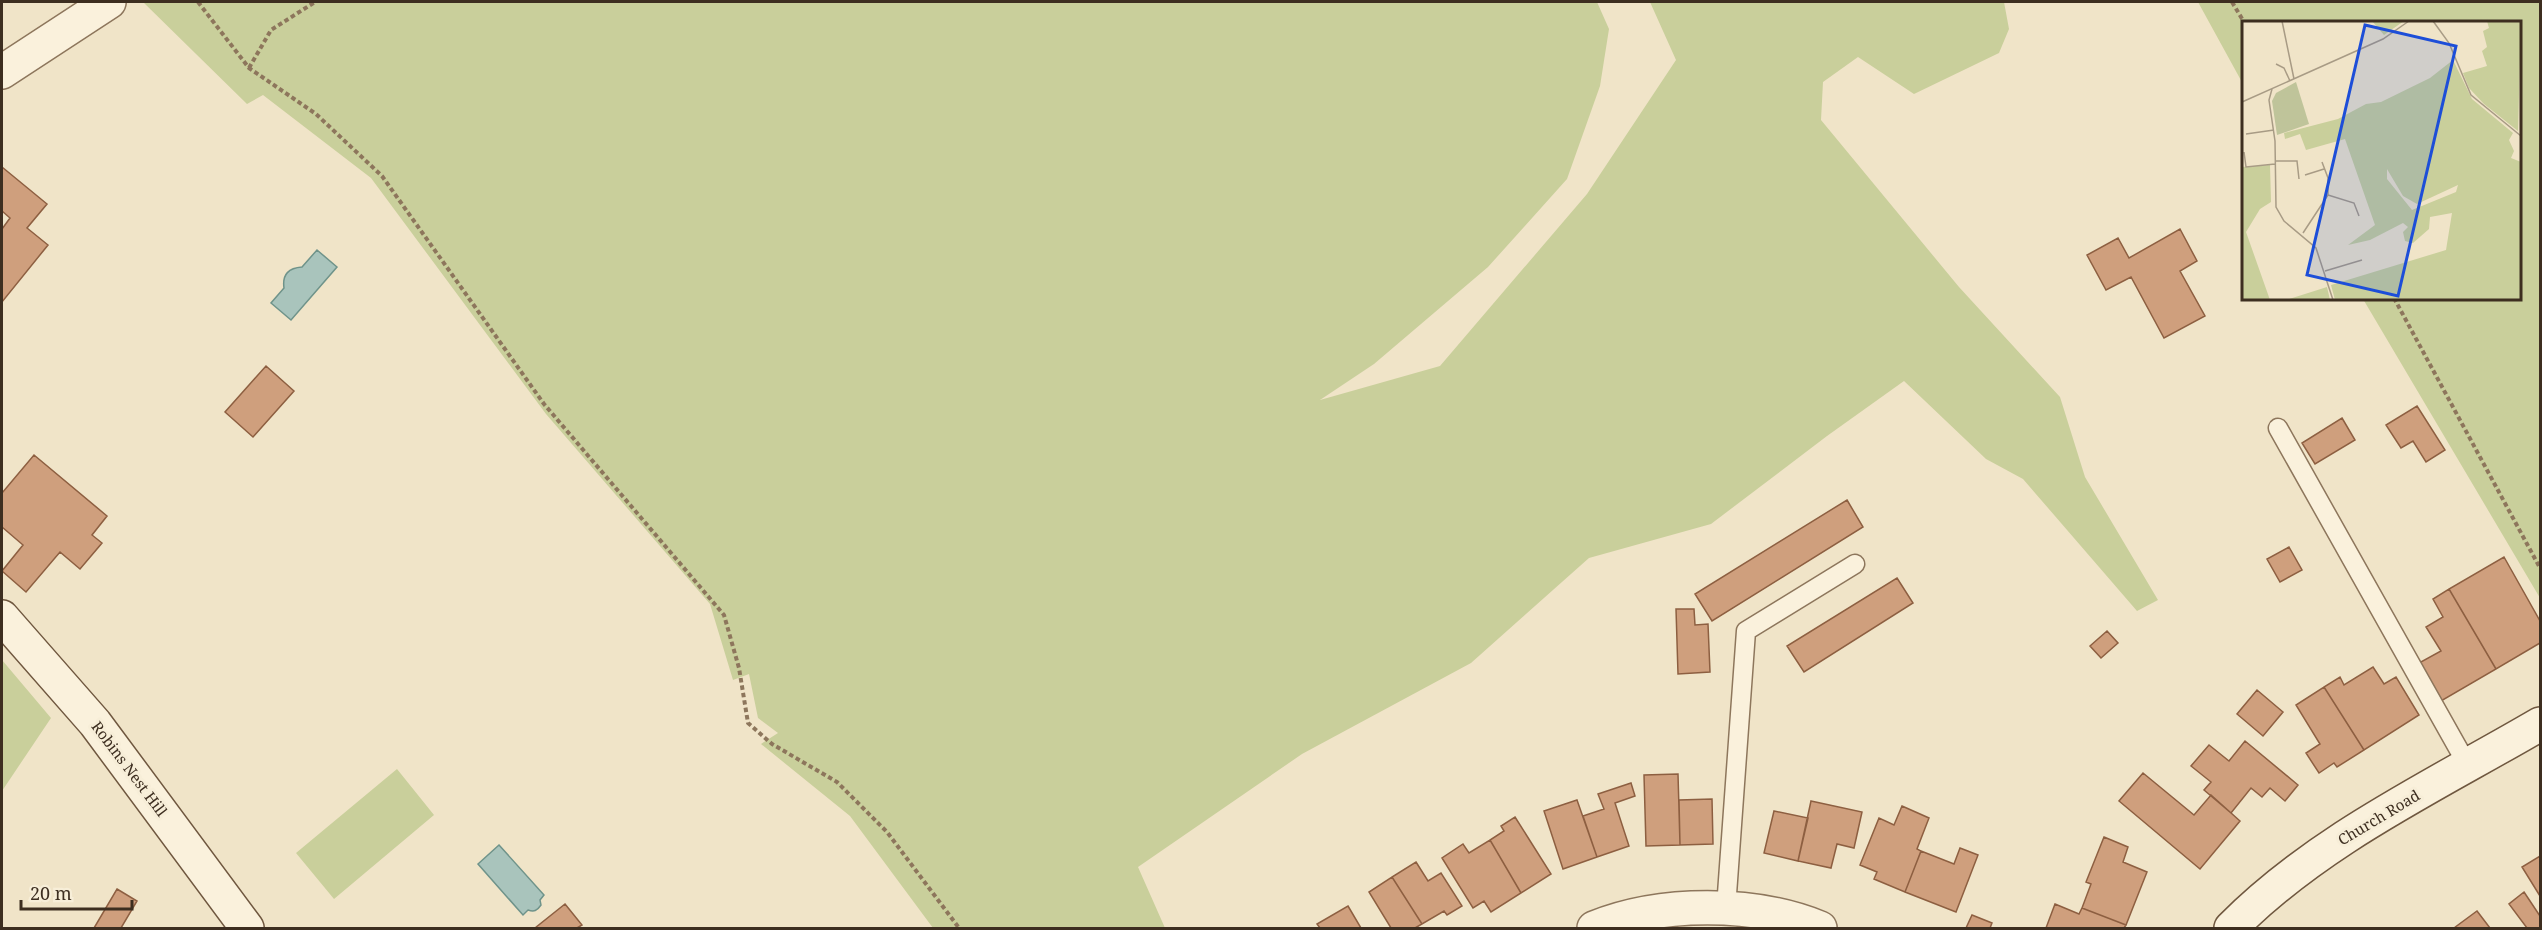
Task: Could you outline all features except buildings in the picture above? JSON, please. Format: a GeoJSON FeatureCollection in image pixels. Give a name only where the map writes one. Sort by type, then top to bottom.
{"type":"FeatureCollection","features":[{"type":"Feature","properties":{"kind":"street"},"geometry":{"type":"LineString","coordinates":[[2,72],[109,2]]}},
{"type":"Feature","properties":{"kind":"street","name":"Robins Nest Hill"},"geometry":{"type":"LineString","coordinates":[[2,617],[95,723],[247,928]]}},
{"type":"Feature","properties":{"kind":"street","name":"Church Road"},"geometry":{"type":"LineString","coordinates":[[2231,928],[2257,902],[2307,862],[2541,724]]}},
{"type":"Feature","properties":{"kind":"street"},"geometry":{"type":"LineString","coordinates":[[1594,928],[1666,910],[1726,908],[1763,913],[1820,928]]}},
{"type":"Feature","properties":{"kind":"lane"},"geometry":{"type":"LineString","coordinates":[[2278,428],[2468,766]]}},
{"type":"Feature","properties":{"kind":"lane"},"geometry":{"type":"LineString","coordinates":[[1726,908],[1746,631],[1855,564]]}},
{"type":"Feature","properties":{"kind":"path"},"geometry":{"type":"LineString","coordinates":[[198,2],[249,68],[316,114],[382,176],[544,404],[724,615],[739,668],[747,723],[772,744],[837,782],[887,832],[959,928]]}},
{"type":"Feature","properties":{"kind":"path"},"geometry":{"type":"LineString","coordinates":[[249,68],[271,30],[315,2]]}},
{"type":"Feature","properties":{"kind":"path"},"geometry":{"type":"LineString","coordinates":[[2232,2],[2243,21]]}},
{"type":"Feature","properties":{"kind":"path"},"geometry":{"type":"LineString","coordinates":[[2395,300],[2541,568]]}},
{"type":"Feature","properties":{"kind":"green space"},"geometry":{"type":"Polygon","coordinates":[[[143,2],[1597,2],[1609,29],[1600,86],[1567,179],[1488,267],[1374,364],[1320,400],[1440,366],[1587,194],[1676,60],[1650,2],[2004,2],[2009,29],[1999,53],[1914,94],[1858,57],[1823,82],[1821,120],[1959,287],[2060,397],[2085,477],[2158,600],[2137,611],[2023,479],[1986,459],[1904,381],[1711,524],[1589,558],[1471,663],[1302,754],[1138,867],[1165,928],[933,928],[850,816],[761,744],[778,733],[758,718],[749,674],[733,680],[710,604],[546,414],[371,178],[263,95],[247,104],[143,2]]]}},
{"type":"Feature","properties":{"kind":"green space"},"geometry":{"type":"Polygon","coordinates":[[[2198,2],[2540,2],[2540,598],[2364,300],[2521,300],[2521,21],[2242,21],[2242,82],[2198,2]]]}},
{"type":"Feature","properties":{"kind":"green space"},"geometry":{"type":"Polygon","coordinates":[[[2,660],[51,718],[2,791],[2,660]]]}},
{"type":"Feature","properties":{"kind":"green space"},"geometry":{"type":"Polygon","coordinates":[[[397,769],[434,815],[334,899],[296,853],[397,769]]]}},
{"type":"Feature","properties":{"kind":"water"},"geometry":{"type":"Polygon","coordinates":[[[317,250],[337,267],[291,320],[271,303],[284,288],[285,275],[293,269],[302,267],[317,250]]]}},
{"type":"Feature","properties":{"kind":"water"},"geometry":{"type":"Polygon","coordinates":[[[499,845],[544,895],[537,910],[528,910],[523,915],[478,864],[499,845]]]}}]}
